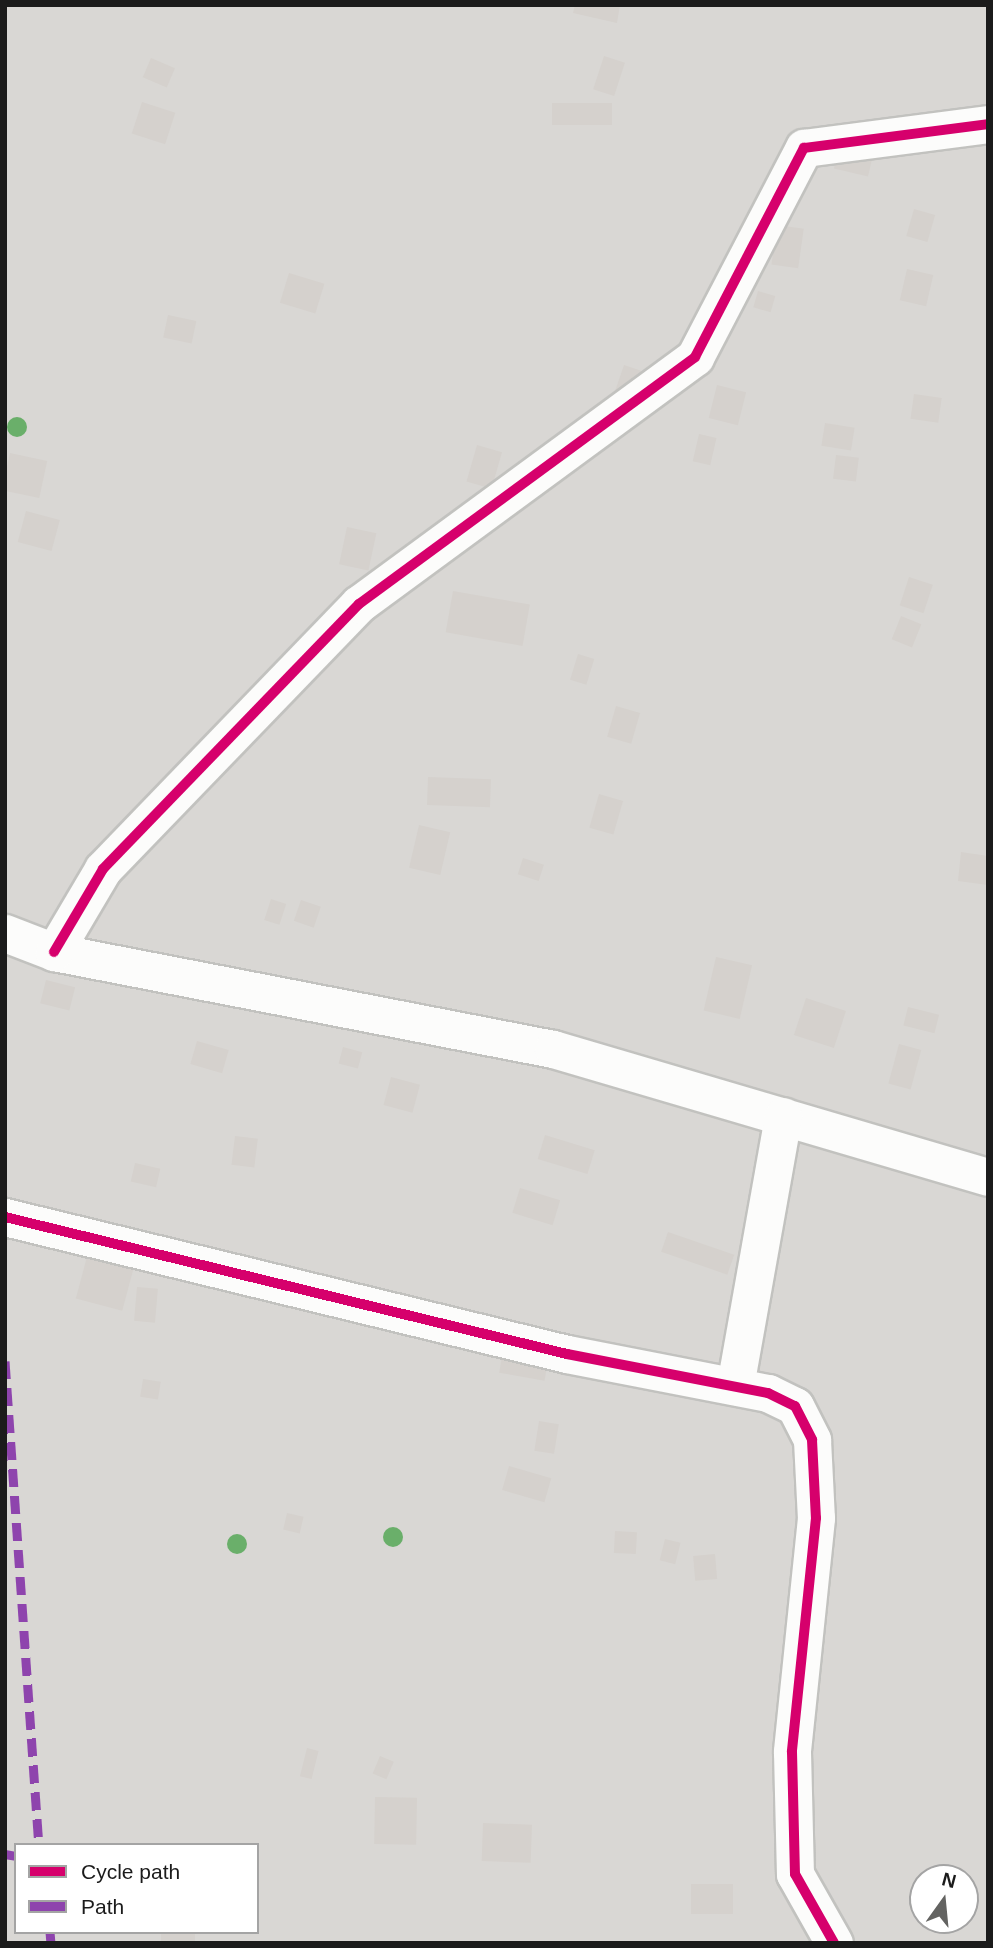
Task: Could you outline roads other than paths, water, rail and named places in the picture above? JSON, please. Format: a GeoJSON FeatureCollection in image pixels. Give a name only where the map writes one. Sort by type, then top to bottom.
{"type":"FeatureCollection","features":[{"type":"Feature","properties":{"kind":"street"},"geometry":{"type":"LineString","coordinates":[[54,952],[103,869],[359,604],[695,357],[804,148],[988,124]]}},
{"type":"Feature","properties":{"kind":"street"},"geometry":{"type":"LineString","coordinates":[[5,933],[54,952],[553,1049],[988,1177]]}},
{"type":"Feature","properties":{"kind":"street"},"geometry":{"type":"LineString","coordinates":[[735,1386],[783,1116]]}},
{"type":"Feature","properties":{"kind":"street"},"geometry":{"type":"LineString","coordinates":[[5,1217],[567,1354],[735,1386],[795,1406],[812,1440],[816,1518],[792,1752],[795,1874],[834,1943]]}}]}
